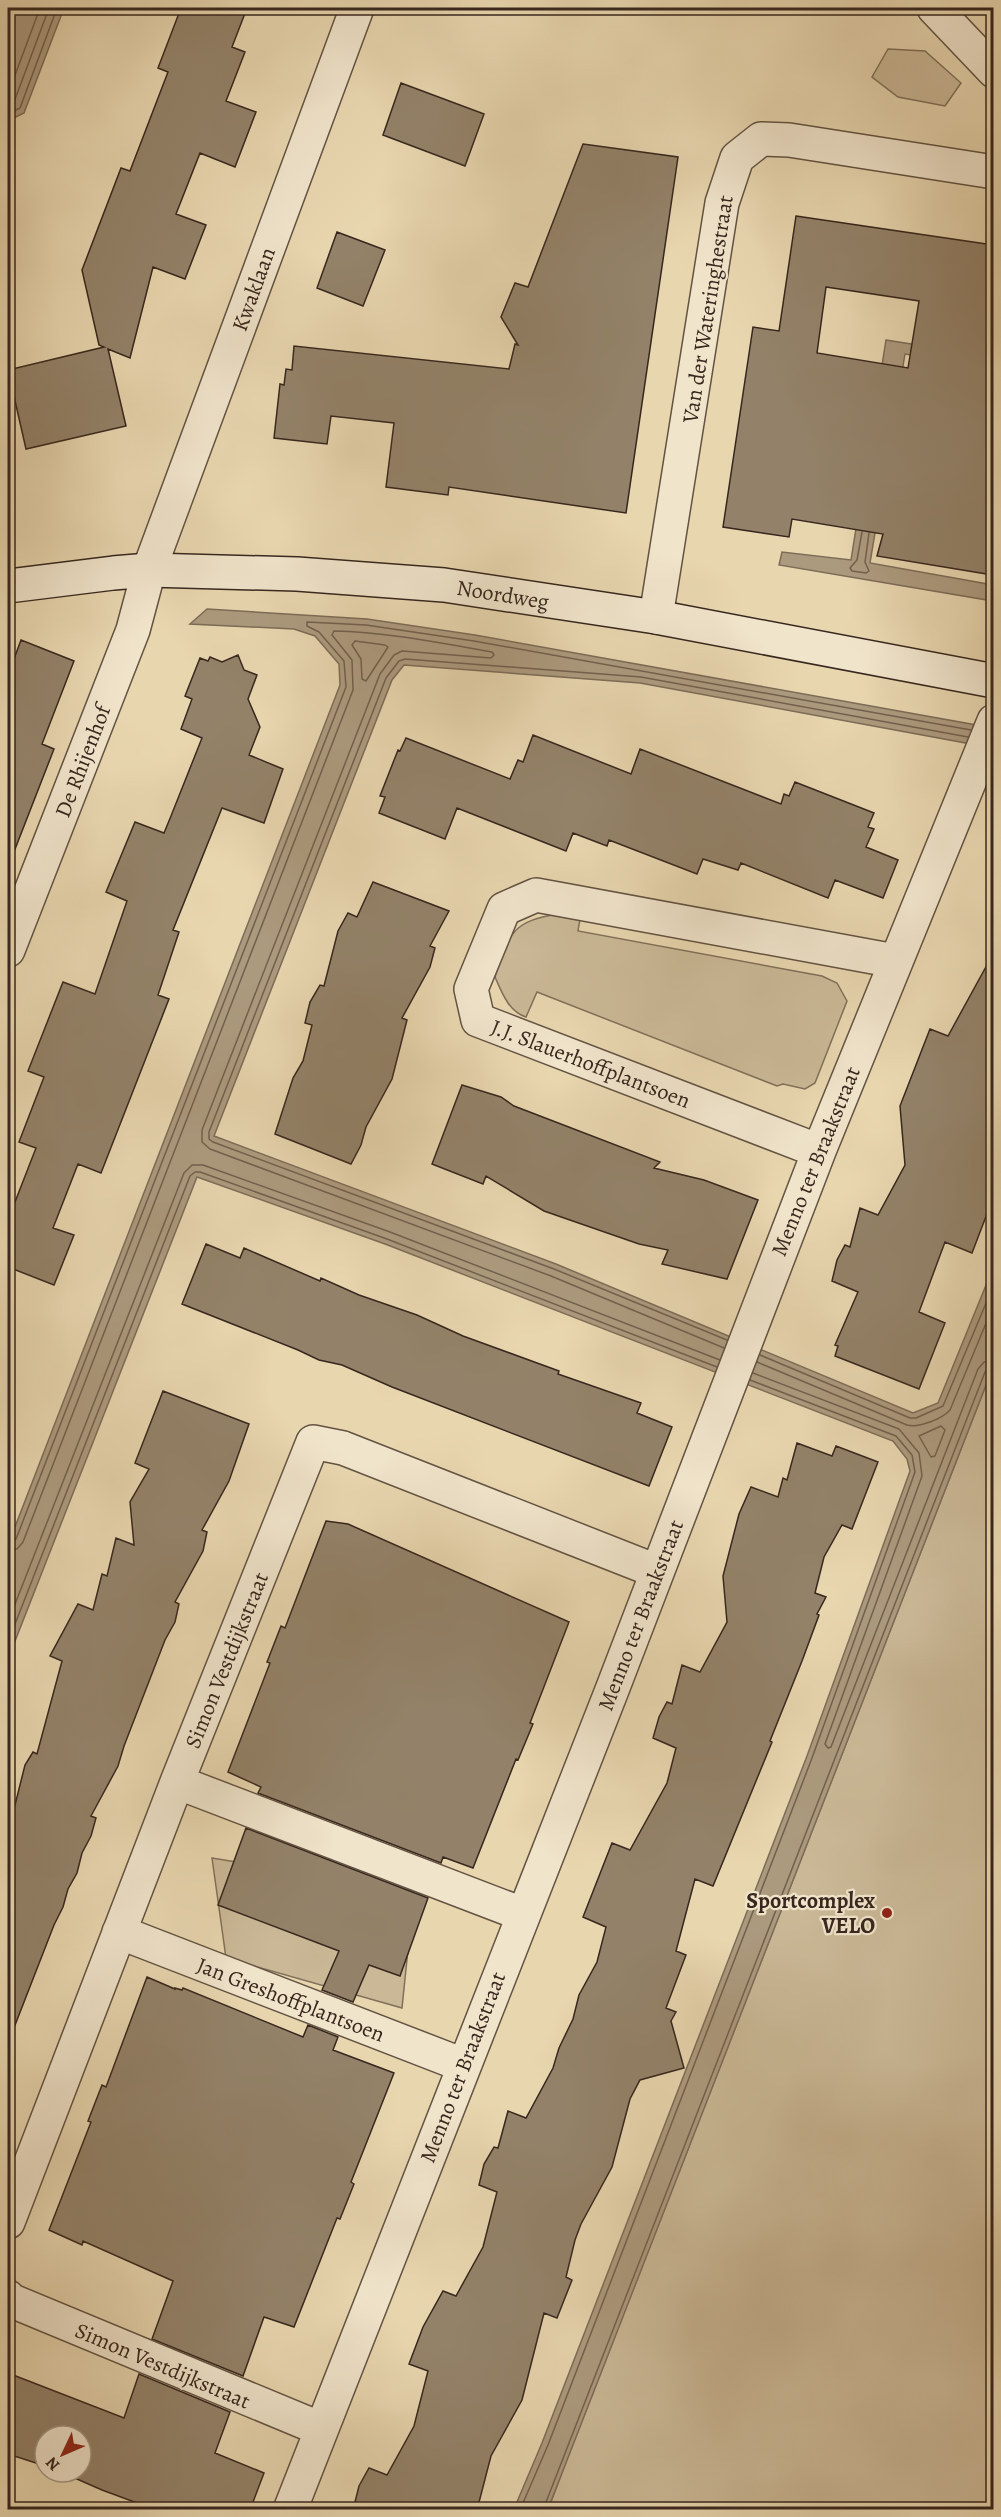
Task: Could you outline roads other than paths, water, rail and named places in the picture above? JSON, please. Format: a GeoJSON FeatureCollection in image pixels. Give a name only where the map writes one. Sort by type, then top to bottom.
{"type":"FeatureCollection","features":[{"type":"Feature","properties":{"kind":"street","name":"Kwaklaan"},"geometry":{"type":"LineString","coordinates":[[149,570],[357,8]]}},
{"type":"Feature","properties":{"kind":"street"},"geometry":{"type":"LineString","coordinates":[[934,8],[993,71]]}},
{"type":"Feature","properties":{"kind":"street","name":"Van der Wateringhestraat"},"geometry":{"type":"LineString","coordinates":[[656,617],[722,203],[737,158],[761,139],[782,140],[993,172]]}},
{"type":"Feature","properties":{"kind":"street","name":"Noordweg"},"geometry":{"type":"LineString","coordinates":[[8,586],[149,570],[297,574],[444,585],[656,617],[993,681]]}},
{"type":"Feature","properties":{"kind":"street","name":"De Rhijenhof"},"geometry":{"type":"LineString","coordinates":[[8,950],[133,630],[149,570]]}},
{"type":"Feature","properties":{"kind":"street","name":"Menno ter Braakstraat"},"geometry":{"type":"LineString","coordinates":[[290,2510],[522,1914],[612,1690],[819,1151],[993,721]]}},
{"type":"Feature","properties":{"kind":"street","name":"J.J. Slauerhoffplantsoen"},"geometry":{"type":"LineString","coordinates":[[819,1151],[478,1020],[471,989],[475,979],[504,909],[536,896],[895,961]]}},
{"type":"Feature","properties":{"kind":"street","name":"Simon Vestdijkstraat"},"geometry":{"type":"LineString","coordinates":[[8,2222],[177,1782],[313,1442],[343,1448],[656,1571]]}},
{"type":"Feature","properties":{"kind":"street"},"geometry":{"type":"LineString","coordinates":[[177,1782],[522,1914]]}},
{"type":"Feature","properties":{"kind":"street","name":"Jan Greshoffplantsoen"},"geometry":{"type":"LineString","coordinates":[[119,1932],[464,2065]]}},
{"type":"Feature","properties":{"kind":"street","name":"Simon Vestdijkstraat"},"geometry":{"type":"LineString","coordinates":[[8,2297],[9,2300],[321,2429]]}},
{"type":"Feature","properties":{"kind":"water"},"geometry":{"type":"Polygon","coordinates":[[[8,8],[64,8],[24,113],[8,121],[8,8]]]}},
{"type":"Feature","properties":{"kind":"water"},"geometry":{"type":"Polygon","coordinates":[[[886,340],[993,357],[993,368],[905,354],[870,563],[993,585],[993,601],[779,565],[782,552],[851,560],[886,340]]]}},
{"type":"Feature","properties":{"kind":"water"},"geometry":{"type":"Polygon","coordinates":[[[207,609],[367,619],[475,635],[993,728],[993,748],[640,683],[404,665],[392,680],[214,1136],[556,1264],[913,1413],[938,1403],[993,1268],[993,1367],[548,2509],[514,2509],[542,2443],[807,1756],[910,1471],[907,1459],[893,1441],[385,1244],[197,1177],[8,1659],[8,1545],[340,685],[339,664],[315,636],[294,629],[190,624],[207,609]]]}},
{"type":"Feature","properties":{"kind":"place","name":"Sportcomplex VELO"},"geometry":{"type":"Point","coordinates":[887,1913]}}]}
